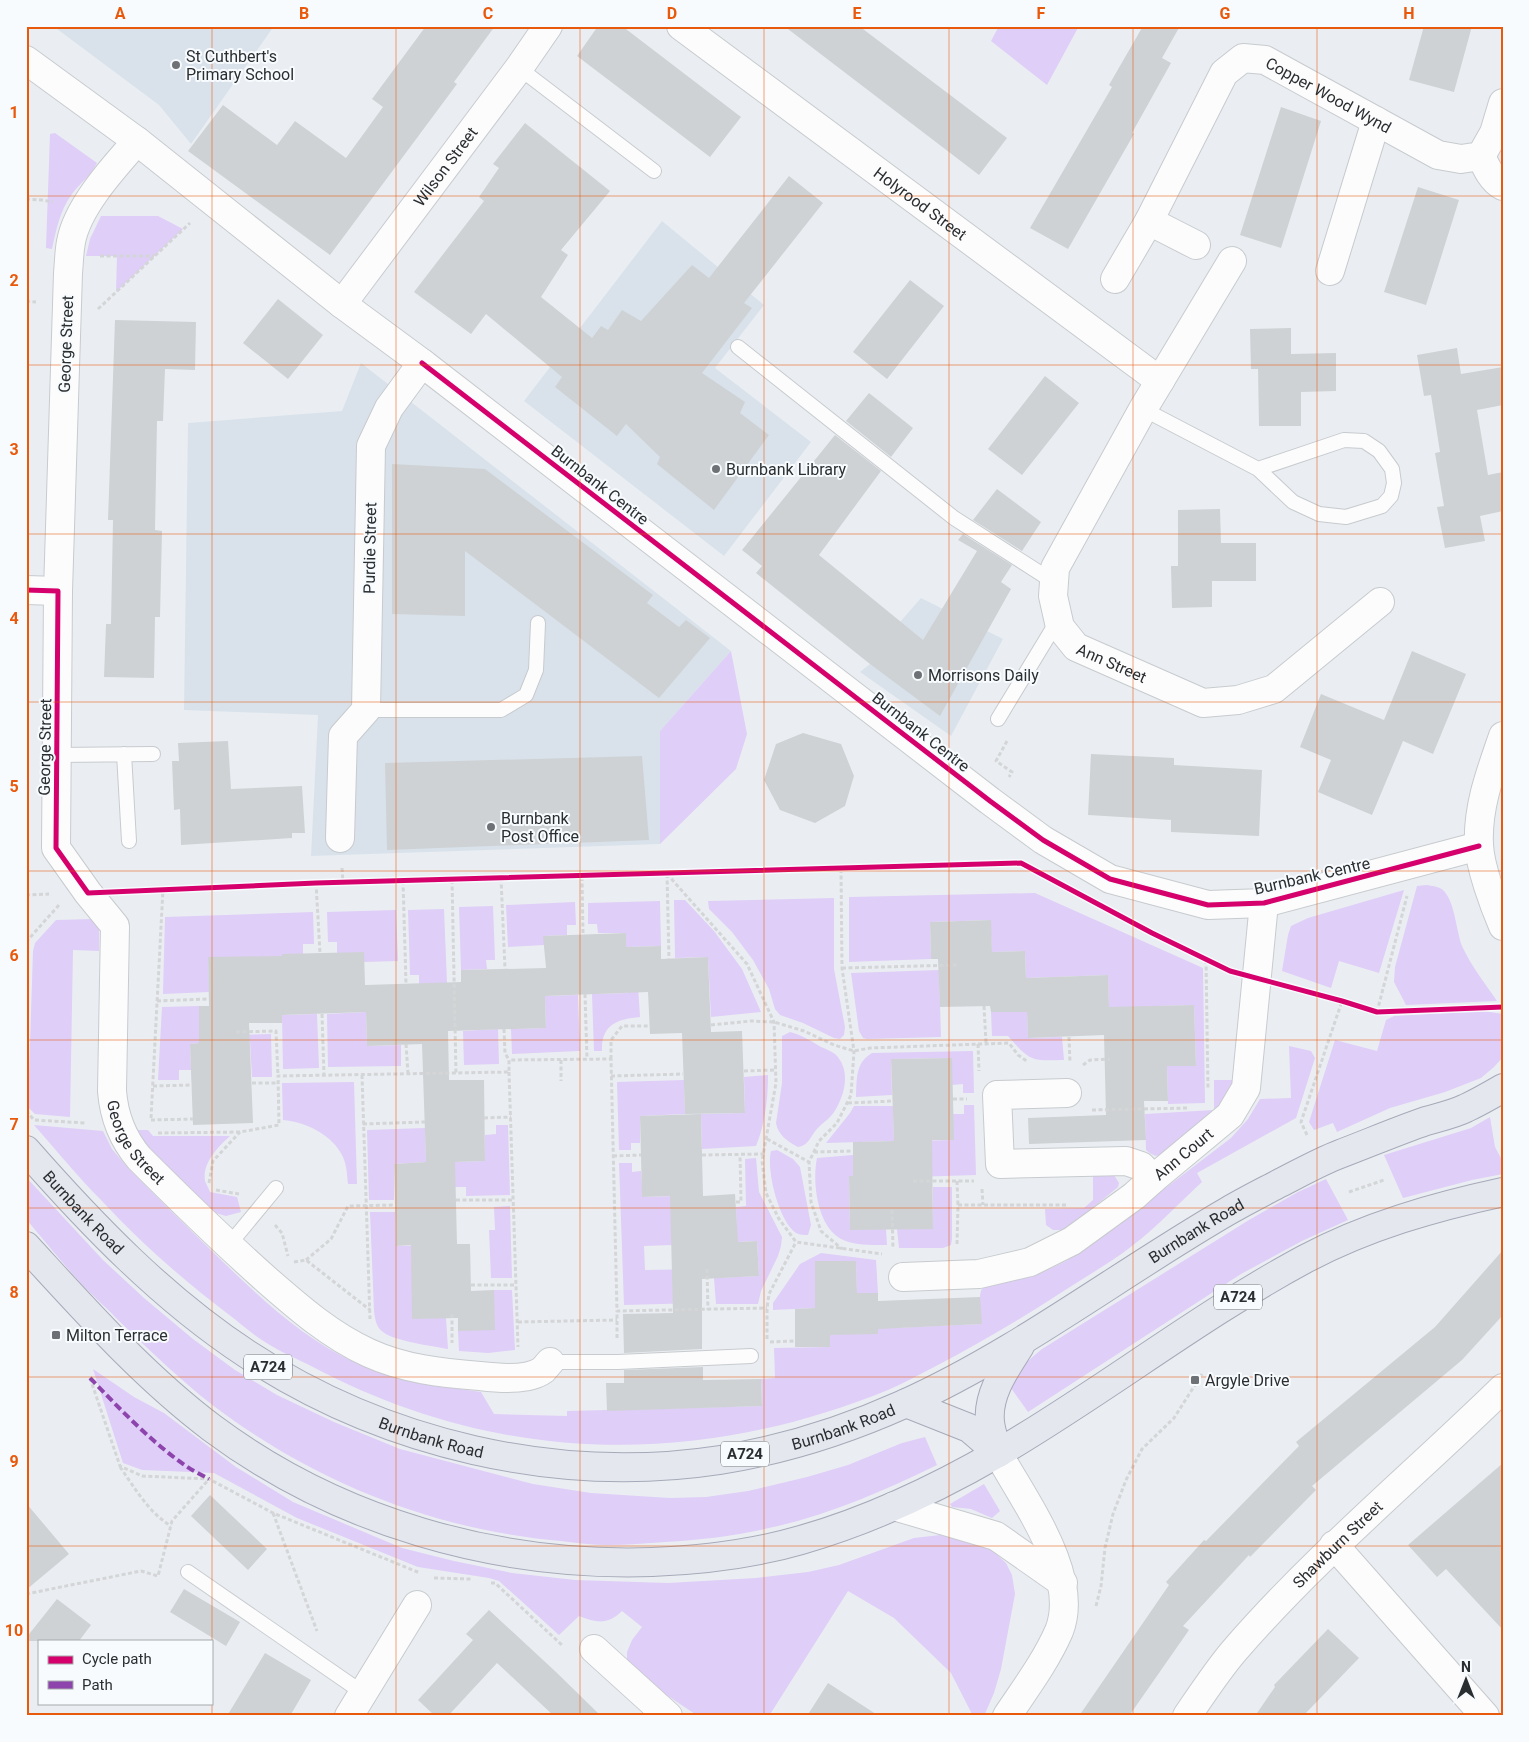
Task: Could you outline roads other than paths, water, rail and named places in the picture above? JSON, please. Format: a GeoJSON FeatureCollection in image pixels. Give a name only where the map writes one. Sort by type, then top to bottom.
{"type":"FeatureCollection","features":[{"type":"Feature","properties":{"kind":"main road","name":"Burnbank Road"},"geometry":{"type":"LineString","coordinates":[[26,1150],[113,1244],[180,1305],[245,1353],[295,1384],[335,1404],[389,1426],[469,1450],[526,1460],[576,1465],[654,1466],[720,1460],[777,1448],[852,1426],[906,1403],[990,1360],[1230,1209],[1334,1156],[1424,1122],[1462,1110],[1503,1088]]}},
{"type":"Feature","properties":{"kind":"main road","name":"A724"},"geometry":{"type":"LineString","coordinates":[[26,1246],[109,1336],[161,1386],[212,1428],[267,1465],[325,1495],[376,1517],[426,1534],[478,1548],[532,1558],[576,1561],[681,1561],[732,1555],[798,1541],[857,1522],[894,1506],[998,1453],[1233,1300],[1308,1258],[1398,1219],[1503,1192]]}},
{"type":"Feature","properties":{"kind":"main road","name":"A724"},"geometry":{"type":"LineString","coordinates":[[998,1453],[990,1422],[993,1396],[1002,1374],[1025,1338]]}},
{"type":"Feature","properties":{"kind":"main road"},"geometry":{"type":"LineString","coordinates":[[906,1403],[969,1428],[998,1453]]}},
{"type":"Feature","properties":{"kind":"street","name":"Wilson Street"},"geometry":{"type":"LineString","coordinates":[[342,304],[519,68],[548,26]]}},
{"type":"Feature","properties":{"kind":"street","name":"Holyrood Street"},"geometry":{"type":"LineString","coordinates":[[681,26],[1160,380]]}},
{"type":"Feature","properties":{"kind":"street","name":"Copper Wood Wynd"},"geometry":{"type":"LineString","coordinates":[[1115,279],[1149,221],[1224,73],[1243,58],[1265,60],[1438,155],[1461,159],[1481,156]]}},
{"type":"Feature","properties":{"kind":"street"},"geometry":{"type":"LineString","coordinates":[[26,60],[137,141],[342,304],[422,363]]}},
{"type":"Feature","properties":{"kind":"street"},"geometry":{"type":"LineString","coordinates":[[1503,104],[1494,133],[1481,156],[1491,176],[1499,185],[1503,186]]}},
{"type":"Feature","properties":{"kind":"street"},"geometry":{"type":"LineString","coordinates":[[1330,271],[1376,121]]}},
{"type":"Feature","properties":{"kind":"street","name":"George Street"},"geometry":{"type":"LineString","coordinates":[[137,141],[99,185],[82,213],[71,240],[58,591],[56,848],[88,893],[115,926],[112,1091],[118,1125],[127,1144],[139,1158],[228,1246],[315,1321],[340,1338],[369,1353],[402,1366],[448,1374],[507,1377],[530,1376],[543,1370],[550,1362]]}},
{"type":"Feature","properties":{"kind":"street"},"geometry":{"type":"LineString","coordinates":[[1149,221],[1196,245]]}},
{"type":"Feature","properties":{"kind":"street","name":"Ann Street"},"geometry":{"type":"LineString","coordinates":[[1232,261],[1143,409],[1055,568],[1053,596],[1060,627],[1076,647],[1203,703],[1238,700],[1274,689],[1380,602]]}},
{"type":"Feature","properties":{"kind":"street","name":"Purdie Street"},"geometry":{"type":"LineString","coordinates":[[366,710],[372,446],[389,408],[422,363]]}},
{"type":"Feature","properties":{"kind":"street","name":"Burnbank Centre"},"geometry":{"type":"LineString","coordinates":[[422,363],[990,801],[1042,840],[1110,879],[1208,905],[1264,903],[1479,846]]}},
{"type":"Feature","properties":{"kind":"street"},"geometry":{"type":"LineString","coordinates":[[26,590],[58,591]]}},
{"type":"Feature","properties":{"kind":"street"},"geometry":{"type":"LineString","coordinates":[[340,838],[343,736],[366,710]]}},
{"type":"Feature","properties":{"kind":"street"},"geometry":{"type":"LineString","coordinates":[[1503,736],[1487,782],[1480,818],[1479,846],[1487,879],[1503,926]]}},
{"type":"Feature","properties":{"kind":"street","name":"Ann Court"},"geometry":{"type":"LineString","coordinates":[[1079,1093],[997,1094],[1000,1164],[1126,1161],[1141,1166],[1153,1179],[1230,1116],[1246,1088],[1264,903]]}},
{"type":"Feature","properties":{"kind":"street"},"geometry":{"type":"LineString","coordinates":[[893,1264],[979,1274],[1030,1262],[1072,1241],[1134,1196],[1153,1179]]}},
{"type":"Feature","properties":{"kind":"street","name":"Shawburn Street"},"geometry":{"type":"LineString","coordinates":[[1187,1716],[1233,1652],[1334,1545],[1503,1388]]}},
{"type":"Feature","properties":{"kind":"street"},"geometry":{"type":"LineString","coordinates":[[998,1453],[1051,1547],[1063,1583],[1064,1605],[1059,1630],[1037,1672],[1007,1716]]}},
{"type":"Feature","properties":{"kind":"street"},"geometry":{"type":"LineString","coordinates":[[894,1506],[996,1536],[1063,1583]]}},
{"type":"Feature","properties":{"kind":"street"},"geometry":{"type":"LineString","coordinates":[[1334,1545],[1484,1716]]}},
{"type":"Feature","properties":{"kind":"street"},"geometry":{"type":"LineString","coordinates":[[349,1716],[417,1605]]}},
{"type":"Feature","properties":{"kind":"street"},"geometry":{"type":"LineString","coordinates":[[594,1648],[668,1716]]}},
{"type":"Feature","properties":{"kind":"lane"},"geometry":{"type":"LineString","coordinates":[[519,68],[654,171]]}},
{"type":"Feature","properties":{"kind":"lane"},"geometry":{"type":"LineString","coordinates":[[738,347],[954,518],[1054,582]]}},
{"type":"Feature","properties":{"kind":"lane"},"geometry":{"type":"LineString","coordinates":[[1143,409],[1258,469],[1293,502],[1319,514],[1346,517],[1382,506],[1391,496],[1394,483],[1392,469],[1379,451],[1364,441],[1344,440],[1258,469]]}},
{"type":"Feature","properties":{"kind":"lane"},"geometry":{"type":"LineString","coordinates":[[998,719],[1058,620]]}},
{"type":"Feature","properties":{"kind":"lane"},"geometry":{"type":"LineString","coordinates":[[366,710],[500,710],[526,695],[536,670],[538,623]]}},
{"type":"Feature","properties":{"kind":"lane"},"geometry":{"type":"LineString","coordinates":[[124,754],[129,841]]}},
{"type":"Feature","properties":{"kind":"lane"},"geometry":{"type":"LineString","coordinates":[[58,755],[153,754]]}},
{"type":"Feature","properties":{"kind":"lane"},"geometry":{"type":"LineString","coordinates":[[228,1246],[276,1188]]}},
{"type":"Feature","properties":{"kind":"lane"},"geometry":{"type":"LineString","coordinates":[[550,1362],[618,1362],[752,1356]]}},
{"type":"Feature","properties":{"kind":"lane"},"geometry":{"type":"LineString","coordinates":[[188,1572],[363,1693]]}},
{"type":"Feature","properties":{"kind":"place","name":"St Cuthbert's Primary School"},"geometry":{"type":"Point","coordinates":[176,65]}},
{"type":"Feature","properties":{"kind":"place","name":"Burnbank Library"},"geometry":{"type":"Point","coordinates":[716,469]}},
{"type":"Feature","properties":{"kind":"place","name":"Morrisons Daily"},"geometry":{"type":"Point","coordinates":[918,675]}},
{"type":"Feature","properties":{"kind":"place","name":"Burnbank Post Office"},"geometry":{"type":"Point","coordinates":[491,827]}},
{"type":"Feature","properties":{"kind":"place","name":"Milton Terrace"},"geometry":{"type":"Point","coordinates":[56,1335]}},
{"type":"Feature","properties":{"kind":"place","name":"Argyle Drive"},"geometry":{"type":"Point","coordinates":[1195,1380]}}]}
